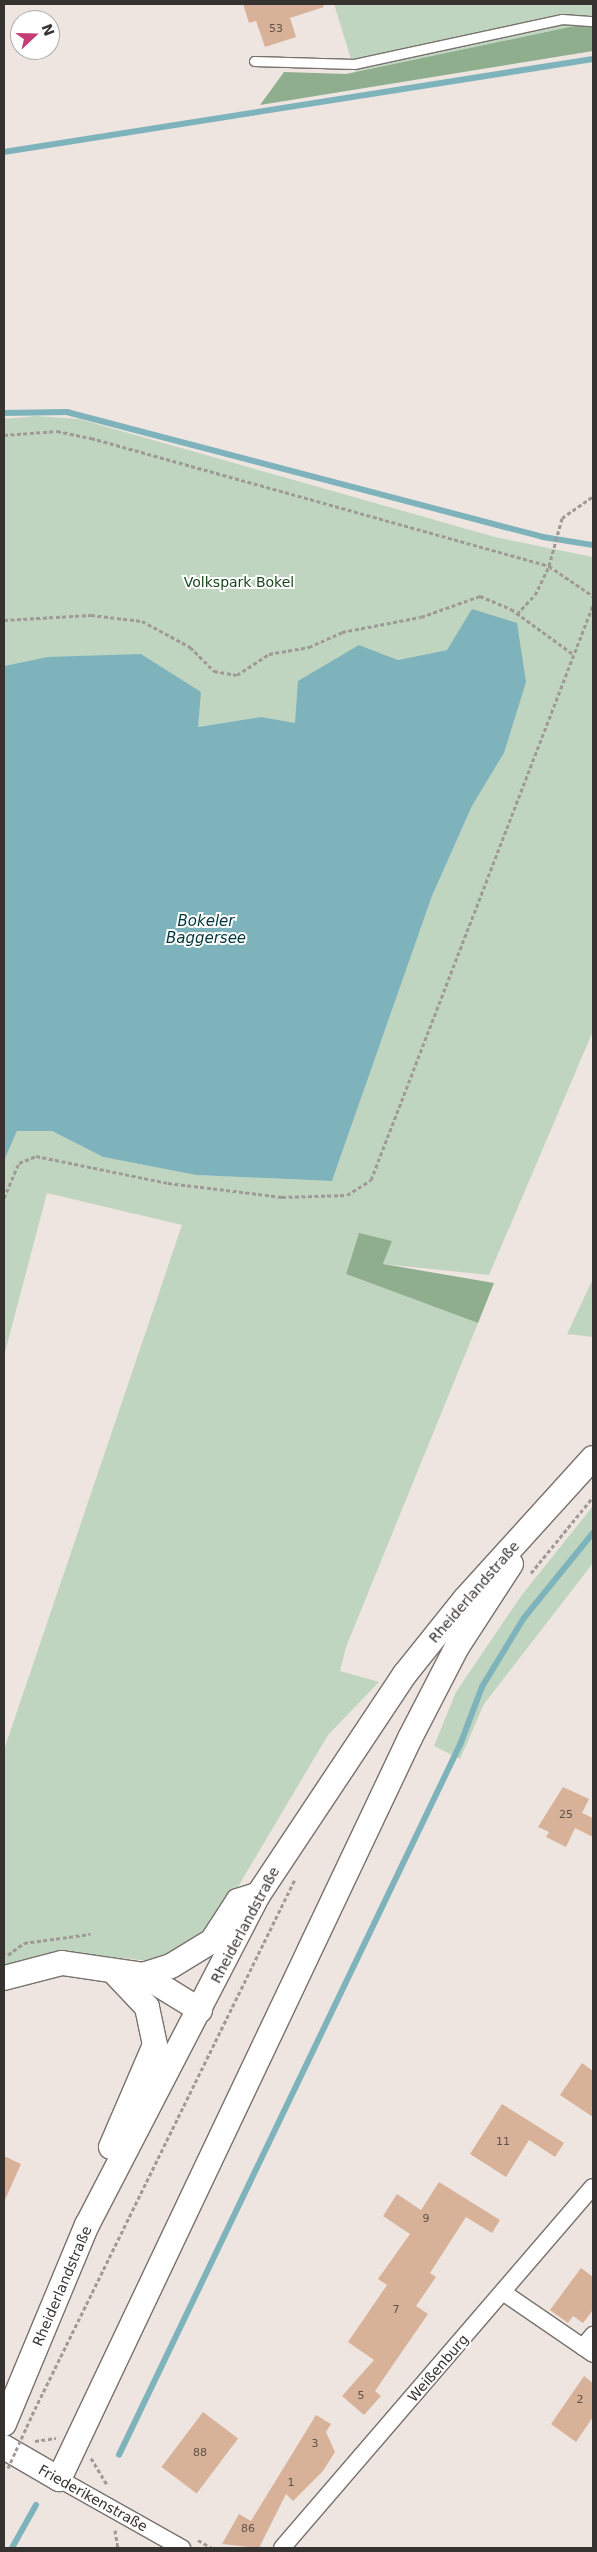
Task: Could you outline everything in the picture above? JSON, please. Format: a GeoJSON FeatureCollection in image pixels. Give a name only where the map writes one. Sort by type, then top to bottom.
{"type":"FeatureCollection","features":[{"type":"Feature","properties":{"kind":"main road","name":"Rheiderlandstraße"},"geometry":{"type":"LineString","coordinates":[[13,2432],[88,2225],[258,1895],[337,1769],[405,1674],[529,1529],[593,1458]]}},
{"type":"Feature","properties":{"kind":"main road"},"geometry":{"type":"LineString","coordinates":[[59,2479],[410,1738],[457,1647],[502,1580],[529,1529]]}},
{"type":"Feature","properties":{"kind":"main road"},"geometry":{"type":"LineString","coordinates":[[143,1975],[194,1955],[212,1941],[238,1901],[258,1895]]}},
{"type":"Feature","properties":{"kind":"main road"},"geometry":{"type":"LineString","coordinates":[[7,1977],[62,1963],[143,1975],[200,2010]]}},
{"type":"Feature","properties":{"kind":"main road"},"geometry":{"type":"LineString","coordinates":[[88,2225],[89,2194],[155,2045],[147,2007],[113,1971]]}},
{"type":"Feature","properties":{"kind":"main road","name":"Friederikenstraße"},"geometry":{"type":"LineString","coordinates":[[13,2432],[59,2479]]}},
{"type":"Feature","properties":{"kind":"street","name":"Weißenburg"},"geometry":{"type":"LineString","coordinates":[[282,2548],[504,2293],[593,2187]]}},
{"type":"Feature","properties":{"kind":"street"},"geometry":{"type":"LineString","coordinates":[[504,2293],[590,2345]]}},
{"type":"Feature","properties":{"kind":"street","name":"Friederikenstraße"},"geometry":{"type":"LineString","coordinates":[[59,2479],[172,2546]]}},
{"type":"Feature","properties":{"kind":"lane"},"geometry":{"type":"LineString","coordinates":[[254,61],[354,64],[562,19],[593,21]]}},
{"type":"Feature","properties":{"kind":"path"},"geometry":{"type":"LineString","coordinates":[[4,435],[57,431],[91,438],[549,566],[593,596]]}},
{"type":"Feature","properties":{"kind":"path"},"geometry":{"type":"LineString","coordinates":[[517,614],[535,595],[549,566],[562,518],[593,496]]}},
{"type":"Feature","properties":{"kind":"path"},"geometry":{"type":"LineString","coordinates":[[4,620],[91,615],[142,621],[190,647],[214,671],[237,675],[269,654],[309,647],[342,632],[421,617],[480,596],[517,614],[573,654]]}},
{"type":"Feature","properties":{"kind":"path"},"geometry":{"type":"LineString","coordinates":[[4,1198],[19,1163],[36,1156],[168,1183],[282,1197],[347,1195],[370,1180],[593,604]]}},
{"type":"Feature","properties":{"kind":"path"},"geometry":{"type":"LineString","coordinates":[[7,1977],[9,1952],[24,1943],[90,1934]]}},
{"type":"Feature","properties":{"kind":"path"},"geometry":{"type":"LineString","coordinates":[[13,2432],[37,2441],[59,2438],[91,2457],[101,2480]]}},
{"type":"Feature","properties":{"kind":"path"},"geometry":{"type":"LineString","coordinates":[[114,2530],[118,2548]]}},
{"type":"Feature","properties":{"kind":"green space"},"geometry":{"type":"Polygon","coordinates":[[[334,4],[593,4],[593,22],[355,72],[334,4]]]}},
{"type":"Feature","properties":{"kind":"green space"},"geometry":{"type":"Polygon","coordinates":[[[593,22],[593,51],[260,105],[284,72],[346,74],[593,22]]]}},
{"type":"Feature","properties":{"kind":"green space","name":"Volkspark Bokel"},"geometry":{"type":"Polygon","coordinates":[[[36,416],[79,419],[495,537],[593,557],[593,1031],[489,1275],[383,1264],[392,1241],[359,1234],[346,1274],[478,1323],[346,1647],[340,1671],[379,1682],[328,1735],[217,1922],[177,1954],[150,1961],[64,1952],[4,1967],[4,1750],[182,1225],[47,1193],[4,1356],[4,1161],[17,1131],[52,1131],[103,1157],[196,1175],[332,1181],[432,896],[472,806],[504,753],[447,650],[398,660],[359,645],[296,724],[261,717],[198,727],[47,657],[4,666],[4,419],[36,416]]]}},
{"type":"Feature","properties":{"kind":"green space"},"geometry":{"type":"Polygon","coordinates":[[[359,1233],[392,1241],[383,1264],[494,1283],[478,1323],[346,1274],[359,1233]]]}},
{"type":"Feature","properties":{"kind":"green space"},"geometry":{"type":"Polygon","coordinates":[[[593,1279],[593,1337],[567,1334],[593,1279]]]}},
{"type":"Feature","properties":{"kind":"green space"},"geometry":{"type":"Polygon","coordinates":[[[593,1506],[593,1563],[484,1704],[460,1759],[434,1746],[456,1692],[521,1596],[593,1506]]]}},
{"type":"Feature","properties":{"kind":"water","name":"Bokeler Baggersee"},"geometry":{"type":"Polygon","coordinates":[[[472,609],[517,623],[526,682],[504,753],[472,806],[432,896],[332,1181],[196,1175],[103,1157],[52,1131],[17,1131],[4,1161],[4,666],[47,657],[141,654],[201,692],[198,727],[261,717],[295,723],[298,681],[359,645],[398,660],[447,650],[472,609]]]}},
{"type":"Feature","properties":{"kind":"building"},"geometry":{"type":"Polygon","coordinates":[[[243,4],[323,4],[324,7],[290,18],[296,37],[265,47],[256,21],[249,23],[243,4]]]}},
{"type":"Feature","properties":{"kind":"building"},"geometry":{"type":"Polygon","coordinates":[[[563,1787],[589,1799],[582,1813],[593,1818],[593,1837],[575,1828],[566,1847],[546,1837],[549,1832],[538,1827],[563,1787]]]}},
{"type":"Feature","properties":{"kind":"building"},"geometry":{"type":"Polygon","coordinates":[[[582,2063],[593,2071],[593,2117],[560,2095],[582,2063]]]}},
{"type":"Feature","properties":{"kind":"building"},"geometry":{"type":"Polygon","coordinates":[[[502,2104],[564,2143],[555,2157],[529,2140],[506,2177],[470,2154],[502,2104]]]}},
{"type":"Feature","properties":{"kind":"building"},"geometry":{"type":"Polygon","coordinates":[[[4,2156],[21,2164],[4,2202],[4,2156]]]}},
{"type":"Feature","properties":{"kind":"building"},"geometry":{"type":"Polygon","coordinates":[[[439,2182],[500,2220],[492,2233],[466,2217],[430,2273],[436,2277],[416,2306],[428,2314],[375,2391],[381,2396],[364,2415],[342,2396],[374,2360],[348,2342],[387,2285],[378,2279],[410,2234],[383,2216],[397,2194],[421,2210],[439,2182]]]}},
{"type":"Feature","properties":{"kind":"building"},"geometry":{"type":"Polygon","coordinates":[[[581,2268],[593,2277],[593,2310],[583,2323],[573,2316],[568,2323],[550,2310],[581,2268]]]}},
{"type":"Feature","properties":{"kind":"building"},"geometry":{"type":"Polygon","coordinates":[[[584,2376],[593,2383],[593,2417],[576,2442],[551,2424],[584,2376]]]}},
{"type":"Feature","properties":{"kind":"building"},"geometry":{"type":"Polygon","coordinates":[[[203,2412],[238,2438],[197,2494],[161,2467],[203,2412]]]}},
{"type":"Feature","properties":{"kind":"building"},"geometry":{"type":"Polygon","coordinates":[[[316,2415],[331,2424],[326,2432],[335,2452],[323,2471],[293,2501],[286,2494],[259,2548],[222,2544],[239,2514],[251,2521],[316,2415]]]}},
{"type":"Feature","properties":{"kind":"waterway"},"geometry":{"type":"LineString","coordinates":[[4,152],[593,59]]}},
{"type":"Feature","properties":{"kind":"waterway"},"geometry":{"type":"LineString","coordinates":[[4,413],[67,412],[543,537],[593,545]]}},
{"type":"Feature","properties":{"kind":"waterway"},"geometry":{"type":"LineString","coordinates":[[119,2455],[460,1745],[482,1687],[524,1618],[593,1533]]}},
{"type":"Feature","properties":{"kind":"waterway"},"geometry":{"type":"LineString","coordinates":[[12,2548],[36,2505]]}}]}
